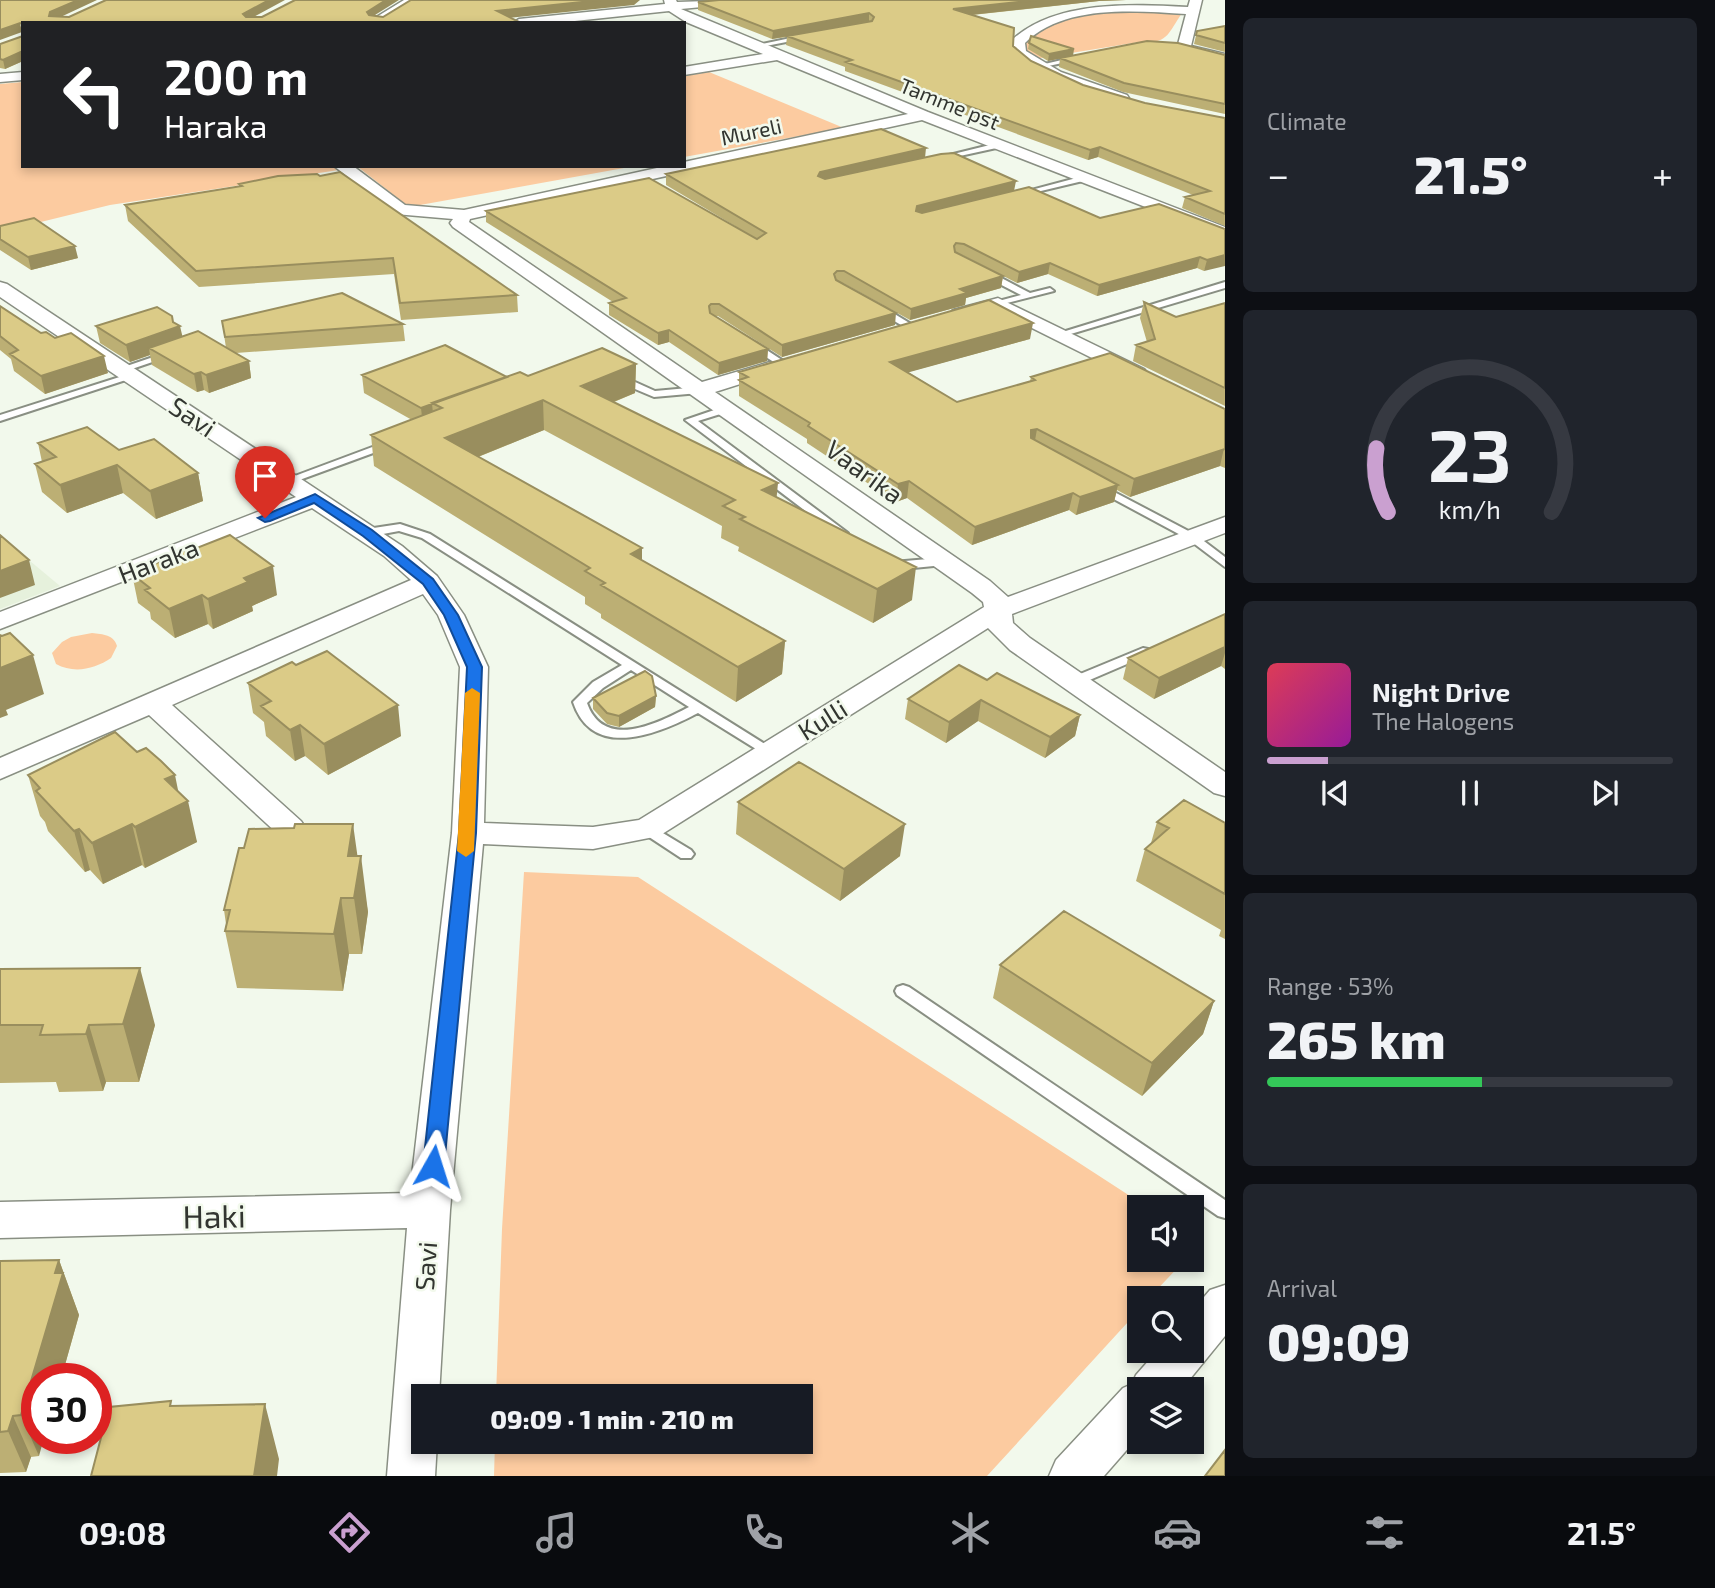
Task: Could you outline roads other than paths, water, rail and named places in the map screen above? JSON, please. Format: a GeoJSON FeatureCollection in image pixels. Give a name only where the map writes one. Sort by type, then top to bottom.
{"type":"FeatureCollection","features":[{"type":"Feature","properties":{"kind":"street"},"geometry":{"type":"LineString","coordinates":[[376,21],[412,0]]}},
{"type":"Feature","properties":{"kind":"street"},"geometry":{"type":"LineString","coordinates":[[534,21],[670,3],[734,0]]}},
{"type":"Feature","properties":{"kind":"street","name":"Tamme pst"},"geometry":{"type":"LineString","coordinates":[[670,3],[699,23],[998,145],[1225,233]]}},
{"type":"Feature","properties":{"kind":"street"},"geometry":{"type":"LineString","coordinates":[[1132,101],[1087,87],[1039,66],[1020,53],[1018,42],[1025,32],[1067,16],[1195,5],[1178,47],[1225,58]]}},
{"type":"Feature","properties":{"kind":"street"},"geometry":{"type":"LineString","coordinates":[[686,71],[779,56]]}},
{"type":"Feature","properties":{"kind":"street"},"geometry":{"type":"LineString","coordinates":[[0,78],[21,76]]}},
{"type":"Feature","properties":{"kind":"street","name":"Mureli"},"geometry":{"type":"LineString","coordinates":[[345,168],[401,210],[464,215],[647,180],[923,115]]}},
{"type":"Feature","properties":{"kind":"street","name":"Vaarika"},"geometry":{"type":"LineString","coordinates":[[464,215],[459,223],[996,599],[1000,626],[1020,644],[1073,682],[1220,776]]}},
{"type":"Feature","properties":{"kind":"street","name":"Savi"},"geometry":{"type":"LineString","coordinates":[[0,288],[368,533],[428,582],[451,615],[474,667],[468,833],[429,1210],[411,1476]]}},
{"type":"Feature","properties":{"kind":"street"},"geometry":{"type":"LineString","coordinates":[[886,334],[998,304],[1155,382]]}},
{"type":"Feature","properties":{"kind":"street"},"geometry":{"type":"LineString","coordinates":[[699,390],[790,362]]}},
{"type":"Feature","properties":{"kind":"street","name":"Haraka"},"geometry":{"type":"LineString","coordinates":[[0,621],[302,489]]}},
{"type":"Feature","properties":{"kind":"street","name":"Kulli"},"geometry":{"type":"LineString","coordinates":[[648,830],[769,751],[997,610],[1225,524]]}},
{"type":"Feature","properties":{"kind":"street"},"geometry":{"type":"LineString","coordinates":[[0,769],[150,701],[428,582]]}},
{"type":"Feature","properties":{"kind":"street"},"geometry":{"type":"LineString","coordinates":[[150,701],[289,828]]}},
{"type":"Feature","properties":{"kind":"street"},"geometry":{"type":"LineString","coordinates":[[468,833],[593,838],[648,830]]}},
{"type":"Feature","properties":{"kind":"street","name":"Haki"},"geometry":{"type":"LineString","coordinates":[[0,1220],[429,1210]]}},
{"type":"Feature","properties":{"kind":"street"},"geometry":{"type":"LineString","coordinates":[[1204,1329],[1225,1304]]}},
{"type":"Feature","properties":{"kind":"street"},"geometry":{"type":"LineString","coordinates":[[1163,1377],[1175,1363]]}},
{"type":"Feature","properties":{"kind":"street"},"geometry":{"type":"LineString","coordinates":[[1073,1476],[1127,1417]]}},
{"type":"Feature","properties":{"kind":"lane"},"geometry":{"type":"LineString","coordinates":[[755,46],[818,35]]}},
{"type":"Feature","properties":{"kind":"lane"},"geometry":{"type":"LineString","coordinates":[[1039,66],[1092,56]]}},
{"type":"Feature","properties":{"kind":"lane"},"geometry":{"type":"LineString","coordinates":[[927,161],[998,145]]}},
{"type":"Feature","properties":{"kind":"lane"},"geometry":{"type":"LineString","coordinates":[[1011,196],[1084,178]]}},
{"type":"Feature","properties":{"kind":"lane"},"geometry":{"type":"LineString","coordinates":[[981,271],[1029,296]]}},
{"type":"Feature","properties":{"kind":"lane"},"geometry":{"type":"LineString","coordinates":[[1061,334],[1225,285]]}},
{"type":"Feature","properties":{"kind":"lane"},"geometry":{"type":"LineString","coordinates":[[998,304],[1050,291]]}},
{"type":"Feature","properties":{"kind":"lane"},"geometry":{"type":"LineString","coordinates":[[875,307],[911,327]]}},
{"type":"Feature","properties":{"kind":"lane"},"geometry":{"type":"LineString","coordinates":[[748,342],[790,362]]}},
{"type":"Feature","properties":{"kind":"lane"},"geometry":{"type":"LineString","coordinates":[[0,418],[128,373],[173,353]]}},
{"type":"Feature","properties":{"kind":"lane"},"geometry":{"type":"LineString","coordinates":[[607,373],[654,394],[699,390]]}},
{"type":"Feature","properties":{"kind":"lane"},"geometry":{"type":"LineString","coordinates":[[726,409],[690,420],[854,542]]}},
{"type":"Feature","properties":{"kind":"lane"},"geometry":{"type":"LineString","coordinates":[[302,489],[405,438]]}},
{"type":"Feature","properties":{"kind":"lane"},"geometry":{"type":"LineString","coordinates":[[1082,477],[1192,537],[1225,562]]}},
{"type":"Feature","properties":{"kind":"lane"},"geometry":{"type":"LineString","coordinates":[[368,533],[400,527],[426,536],[769,751]]}},
{"type":"Feature","properties":{"kind":"lane"},"geometry":{"type":"LineString","coordinates":[[876,558],[887,566],[940,562]]}},
{"type":"Feature","properties":{"kind":"lane"},"geometry":{"type":"LineString","coordinates":[[1073,682],[1162,644]]}},
{"type":"Feature","properties":{"kind":"lane"},"geometry":{"type":"LineString","coordinates":[[631,665],[598,685],[580,702],[583,713],[593,725],[615,734],[638,735],[698,707]]}},
{"type":"Feature","properties":{"kind":"lane"},"geometry":{"type":"LineString","coordinates":[[648,830],[686,854]]}},
{"type":"Feature","properties":{"kind":"lane"},"geometry":{"type":"LineString","coordinates":[[903,991],[1225,1210]]}}]}
